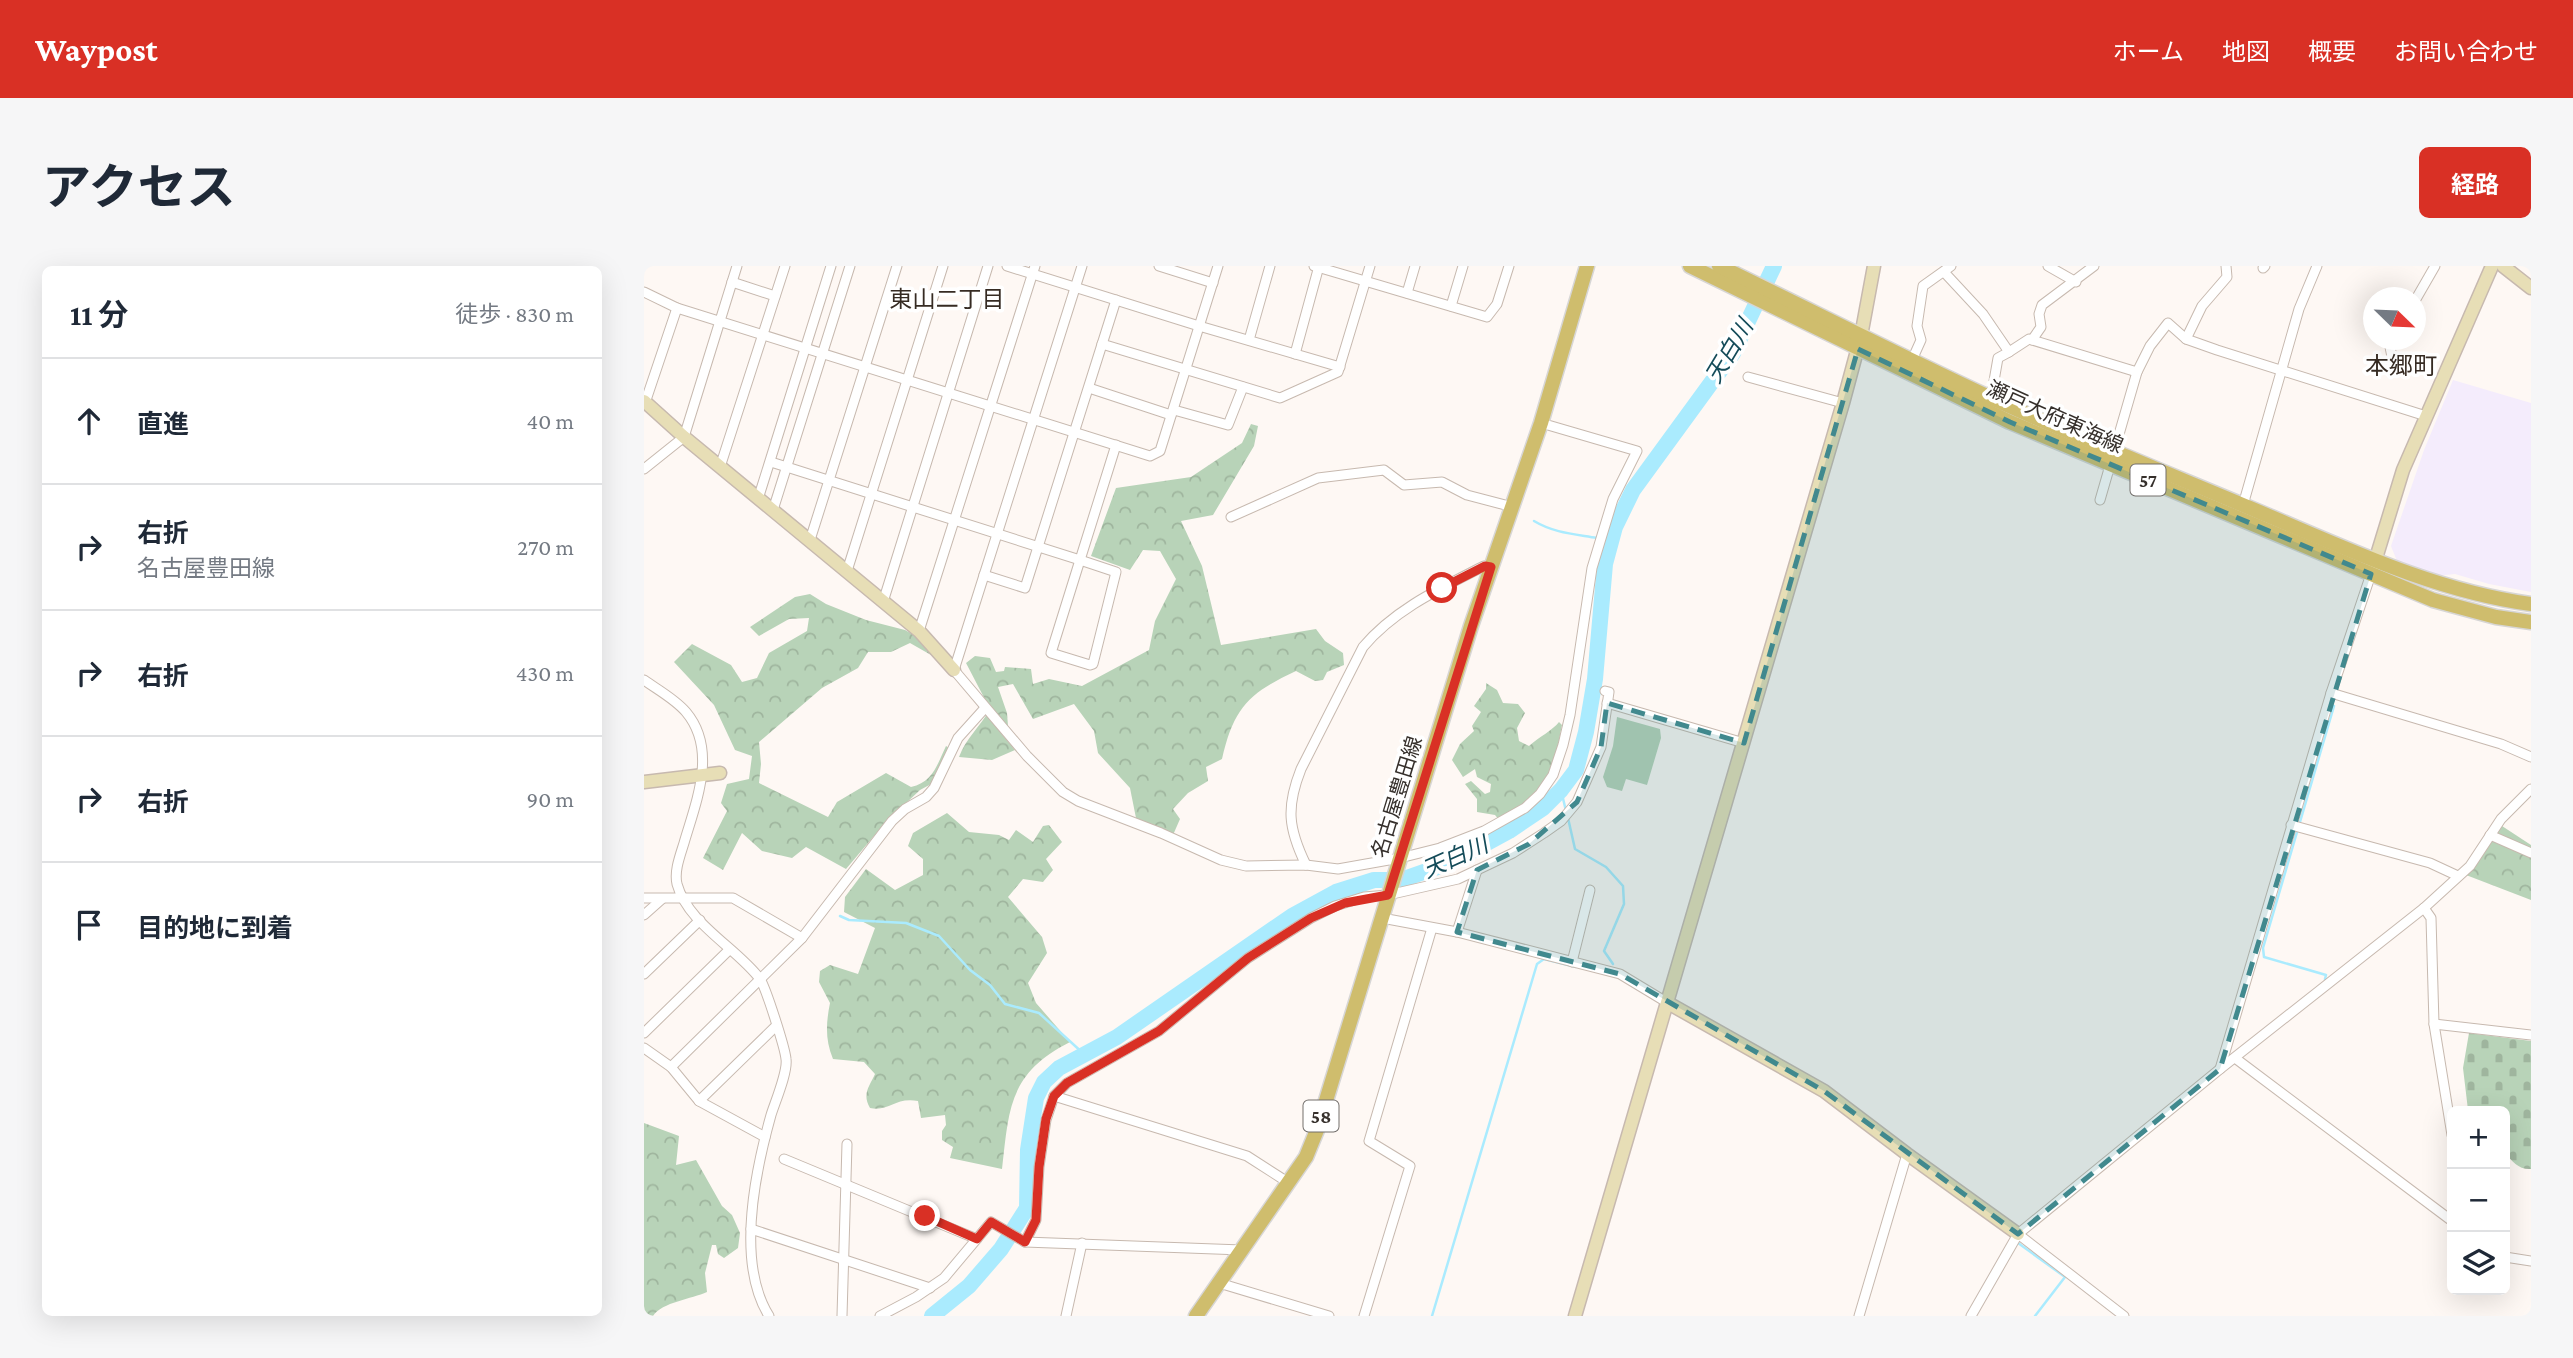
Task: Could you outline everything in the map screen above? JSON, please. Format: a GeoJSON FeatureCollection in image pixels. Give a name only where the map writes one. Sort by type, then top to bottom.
{"type":"FeatureCollection","features":[{"type":"Feature","properties":{"kind":"main road","name":"名古屋豊田線"},"geometry":{"type":"LineString","coordinates":[[1196,1316],[1306,1157],[1317,1130],[1491,567],[1541,423],[1587,266]]}},
{"type":"Feature","properties":{"kind":"main road","name":"瀬戸大府東海線"},"geometry":{"type":"LineString","coordinates":[[1690,266],[1779,302],[2010,422],[2243,505],[2373,567],[2433,600],[2496,617],[2531,622]]}},
{"type":"Feature","properties":{"kind":"main road","name":"瀬戸大府東海線"},"geometry":{"type":"LineString","coordinates":[[1719,266],[1747,287]]}},
{"type":"Feature","properties":{"kind":"main road","name":"瀬戸大府東海線"},"geometry":{"type":"LineString","coordinates":[[1860,342],[1912,360],[2112,458],[2373,567],[2503,600],[2531,604]]}},
{"type":"Feature","properties":{"kind":"street"},"geometry":{"type":"LineString","coordinates":[[644,469],[684,437],[737,266]]}},
{"type":"Feature","properties":{"kind":"street"},"geometry":{"type":"LineString","coordinates":[[720,467],[785,266]]}},
{"type":"Feature","properties":{"kind":"street"},"geometry":{"type":"LineString","coordinates":[[758,499],[831,266]]}},
{"type":"Feature","properties":{"kind":"street"},"geometry":{"type":"LineString","coordinates":[[774,510],[850,266]]}},
{"type":"Feature","properties":{"kind":"street"},"geometry":{"type":"LineString","coordinates":[[810,540],[897,266]]}},
{"type":"Feature","properties":{"kind":"street"},"geometry":{"type":"LineString","coordinates":[[846,571],[943,266]]}},
{"type":"Feature","properties":{"kind":"street"},"geometry":{"type":"LineString","coordinates":[[883,601],[988,266]]}},
{"type":"Feature","properties":{"kind":"street"},"geometry":{"type":"LineString","coordinates":[[1007,266],[1034,270],[1075,287],[1199,327],[1340,367]]}},
{"type":"Feature","properties":{"kind":"street"},"geometry":{"type":"LineString","coordinates":[[954,670],[1082,266]]}},
{"type":"Feature","properties":{"kind":"street"},"geometry":{"type":"LineString","coordinates":[[1159,266],[1213,283]]}},
{"type":"Feature","properties":{"kind":"street"},"geometry":{"type":"LineString","coordinates":[[644,292],[677,308],[1150,456],[1160,451],[1218,266]]}},
{"type":"Feature","properties":{"kind":"street"},"geometry":{"type":"LineString","coordinates":[[1249,340],[1270,266]]}},
{"type":"Feature","properties":{"kind":"street"},"geometry":{"type":"LineString","coordinates":[[1102,344],[1280,398],[1336,375],[1370,266]]}},
{"type":"Feature","properties":{"kind":"street"},"geometry":{"type":"LineString","coordinates":[[1407,293],[1415,266]]}},
{"type":"Feature","properties":{"kind":"street"},"geometry":{"type":"LineString","coordinates":[[1451,306],[1462,266]]}},
{"type":"Feature","properties":{"kind":"street"},"geometry":{"type":"LineString","coordinates":[[1295,354],[1317,267],[1487,317],[1497,304],[1509,266]]}},
{"type":"Feature","properties":{"kind":"street"},"geometry":{"type":"LineString","coordinates":[[1575,1316],[1843,403],[1860,342],[1874,266]]}},
{"type":"Feature","properties":{"kind":"street"},"geometry":{"type":"LineString","coordinates":[[2048,266],[2076,282]]}},
{"type":"Feature","properties":{"kind":"street"},"geometry":{"type":"LineString","coordinates":[[2032,340],[2041,327],[2039,314],[2042,305],[2094,266]]}},
{"type":"Feature","properties":{"kind":"street"},"geometry":{"type":"LineString","coordinates":[[2186,339],[2202,306],[2227,277],[2226,266]]}},
{"type":"Feature","properties":{"kind":"street"},"geometry":{"type":"LineString","coordinates":[[2243,505],[2299,309],[2318,266]]}},
{"type":"Feature","properties":{"kind":"street"},"geometry":{"type":"LineString","coordinates":[[2423,287],[2435,266]]}},
{"type":"Feature","properties":{"kind":"street"},"geometry":{"type":"LineString","coordinates":[[2220,1069],[2291,825],[2403,470],[2492,266]]}},
{"type":"Feature","properties":{"kind":"street"},"geometry":{"type":"LineString","coordinates":[[2506,267],[2531,288]]}},
{"type":"Feature","properties":{"kind":"street"},"geometry":{"type":"LineString","coordinates":[[1912,360],[1921,340],[1917,326],[1923,286],[1947,269],[2009,352]]}},
{"type":"Feature","properties":{"kind":"street"},"geometry":{"type":"LineString","coordinates":[[919,631],[1034,270]]}},
{"type":"Feature","properties":{"kind":"street"},"geometry":{"type":"LineString","coordinates":[[732,282],[775,296]]}},
{"type":"Feature","properties":{"kind":"street"},"geometry":{"type":"LineString","coordinates":[[984,575],[1024,588],[1116,300]]}},
{"type":"Feature","properties":{"kind":"street"},"geometry":{"type":"LineString","coordinates":[[677,308],[645,402],[919,631],[1043,774],[1078,802],[1234,864],[1352,868],[1399,861],[1484,831],[1511,818],[1540,794],[1558,761],[1570,715],[1592,568],[1613,499],[1637,451],[1541,423]]}},
{"type":"Feature","properties":{"kind":"street"},"geometry":{"type":"LineString","coordinates":[[2100,500],[2137,372],[2150,346],[2168,323],[2186,339],[2426,416]]}},
{"type":"Feature","properties":{"kind":"street"},"geometry":{"type":"LineString","coordinates":[[1991,398],[1998,358],[2029,340],[2137,372]]}},
{"type":"Feature","properties":{"kind":"street"},"geometry":{"type":"LineString","coordinates":[[2391,350],[2392,357]]}},
{"type":"Feature","properties":{"kind":"street"},"geometry":{"type":"LineString","coordinates":[[1748,377],[1843,403]]}},
{"type":"Feature","properties":{"kind":"street"},"geometry":{"type":"LineString","coordinates":[[1088,388],[1228,425],[1243,387]]}},
{"type":"Feature","properties":{"kind":"street"},"geometry":{"type":"LineString","coordinates":[[771,462],[955,520],[996,534],[1039,547],[1080,560],[1116,572],[1093,664],[1090,665],[1051,653],[1080,560],[1116,446]]}},
{"type":"Feature","properties":{"kind":"street"},"geometry":{"type":"LineString","coordinates":[[1231,517],[1318,478],[1373,470],[1387,471],[1404,485],[1442,482],[1467,495],[1513,507]]}},
{"type":"Feature","properties":{"kind":"street"},"geometry":{"type":"LineString","coordinates":[[1306,865],[1294,840],[1291,825],[1293,790],[1363,647],[1376,632],[1416,602],[1485,566],[1491,567]]}},
{"type":"Feature","properties":{"kind":"street"},"geometry":{"type":"LineString","coordinates":[[644,680],[678,704],[694,724],[700,738],[703,775],[676,876],[682,897],[700,920],[761,980],[787,1061],[754,1185],[751,1229],[757,1289],[760,1302],[769,1316]]}},
{"type":"Feature","properties":{"kind":"street"},"geometry":{"type":"LineString","coordinates":[[1025,1242],[1036,1220],[1041,1146],[1054,1096],[1078,1076],[1166,1026],[1248,958],[1311,918],[1345,903],[1389,892],[1443,884],[1529,844],[1561,821],[1577,802],[1601,747],[1609,692],[1605,691]]}},
{"type":"Feature","properties":{"kind":"street"},"geometry":{"type":"LineString","coordinates":[[2332,693],[2501,744],[2531,757]]}},
{"type":"Feature","properties":{"kind":"street"},"geometry":{"type":"LineString","coordinates":[[1607,703],[1744,743]]}},
{"type":"Feature","properties":{"kind":"street"},"geometry":{"type":"LineString","coordinates":[[671,1067],[802,938],[892,821],[905,809],[926,797],[934,788],[958,737],[985,708]]}},
{"type":"Feature","properties":{"kind":"street"},"geometry":{"type":"LineString","coordinates":[[644,780],[720,773]]}},
{"type":"Feature","properties":{"kind":"street"},"geometry":{"type":"LineString","coordinates":[[1971,1316],[2018,1234],[2220,1069],[2424,908],[2470,866],[2501,818],[2531,789]]}},
{"type":"Feature","properties":{"kind":"street"},"geometry":{"type":"LineString","coordinates":[[2291,825],[2430,863],[2458,876]]}},
{"type":"Feature","properties":{"kind":"street"},"geometry":{"type":"LineString","coordinates":[[2490,835],[2531,853]]}},
{"type":"Feature","properties":{"kind":"street"},"geometry":{"type":"LineString","coordinates":[[1457,932],[1477,870]]}},
{"type":"Feature","properties":{"kind":"street"},"geometry":{"type":"LineString","coordinates":[[1572,962],[1590,890]]}},
{"type":"Feature","properties":{"kind":"street"},"geometry":{"type":"LineString","coordinates":[[644,898],[733,898],[802,938]]}},
{"type":"Feature","properties":{"kind":"street"},"geometry":{"type":"LineString","coordinates":[[644,915],[662,899]]}},
{"type":"Feature","properties":{"kind":"street"},"geometry":{"type":"LineString","coordinates":[[2424,908],[2431,918],[2434,1024],[2447,1106]]}},
{"type":"Feature","properties":{"kind":"street"},"geometry":{"type":"LineString","coordinates":[[1382,918],[1457,932],[1620,974],[1824,1091],[2124,1316]]}},
{"type":"Feature","properties":{"kind":"street"},"geometry":{"type":"LineString","coordinates":[[644,974],[700,920]]}},
{"type":"Feature","properties":{"kind":"street"},"geometry":{"type":"LineString","coordinates":[[1364,1316],[1410,1166],[1369,1141],[1432,928]]}},
{"type":"Feature","properties":{"kind":"street"},"geometry":{"type":"LineString","coordinates":[[644,1033],[729,950]]}},
{"type":"Feature","properties":{"kind":"street"},"geometry":{"type":"LineString","coordinates":[[2434,1024],[2531,1035]]}},
{"type":"Feature","properties":{"kind":"street"},"geometry":{"type":"LineString","coordinates":[[699,1101],[776,1026]]}},
{"type":"Feature","properties":{"kind":"street"},"geometry":{"type":"LineString","coordinates":[[644,1048],[671,1067],[699,1101],[765,1137]]}},
{"type":"Feature","properties":{"kind":"street"},"geometry":{"type":"LineString","coordinates":[[2235,1058],[2447,1217]]}},
{"type":"Feature","properties":{"kind":"street"},"geometry":{"type":"LineString","coordinates":[[1054,1096],[1247,1156],[1289,1183]]}},
{"type":"Feature","properties":{"kind":"street"},"geometry":{"type":"LineString","coordinates":[[842,1316],[847,1144]]}},
{"type":"Feature","properties":{"kind":"street"},"geometry":{"type":"LineString","coordinates":[[1859,1316],[1907,1154]]}},
{"type":"Feature","properties":{"kind":"street"},"geometry":{"type":"LineString","coordinates":[[784,1159],[977,1239]]}},
{"type":"Feature","properties":{"kind":"street"},"geometry":{"type":"LineString","coordinates":[[880,1316],[944,1278],[991,1222],[1025,1242],[1242,1250]]}},
{"type":"Feature","properties":{"kind":"street"},"geometry":{"type":"LineString","coordinates":[[751,1229],[930,1288]]}},
{"type":"Feature","properties":{"kind":"street"},"geometry":{"type":"LineString","coordinates":[[1066,1316],[1082,1243]]}},
{"type":"Feature","properties":{"kind":"street"},"geometry":{"type":"LineString","coordinates":[[2510,1258],[2531,1261]]}},
{"type":"Feature","properties":{"kind":"street"},"geometry":{"type":"LineString","coordinates":[[1219,1283],[1329,1316]]}},
{"type":"Feature","properties":{"kind":"highlighted area"},"geometry":{"type":"Polygon","coordinates":[[[1858,349],[2010,422],[2371,574],[2220,1069],[2018,1234],[1824,1091],[1620,974],[1457,932],[1477,870],[1529,844],[1577,802],[1601,747],[1607,703],[1744,743],[1858,349]]]}},
{"type":"Feature","properties":{"kind":"shaded area"},"geometry":{"type":"Polygon","coordinates":[[[2453,380],[2531,403],[2531,592],[2455,574],[2436,576],[2397,561],[2391,546],[2424,450],[2453,380]]]}},
{"type":"Feature","properties":{"kind":"green space"},"geometry":{"type":"Polygon","coordinates":[[[1251,424],[1258,426],[1254,446],[1213,515],[1181,521],[1202,566],[1221,645],[1316,629],[1325,641],[1343,653],[1344,665],[1327,672],[1323,680],[1315,681],[1296,671],[1255,695],[1238,714],[1222,759],[1206,767],[1208,781],[1188,793],[1173,809],[1180,819],[1173,835],[1136,818],[1130,788],[1098,753],[1094,731],[1074,704],[1033,719],[1013,684],[998,687],[1007,713],[1008,726],[1000,732],[1015,750],[992,760],[959,757],[990,709],[966,663],[975,656],[990,658],[996,672],[1004,671],[1005,667],[1031,669],[1033,684],[1049,679],[1082,686],[1149,650],[1155,621],[1176,579],[1160,551],[1143,550],[1130,570],[1091,556],[1116,488],[1191,477],[1242,443],[1251,424]]]}},
{"type":"Feature","properties":{"kind":"green space"},"geometry":{"type":"Polygon","coordinates":[[[810,594],[826,604],[866,620],[905,630],[919,638],[936,656],[910,643],[891,652],[868,652],[858,668],[822,688],[759,742],[759,783],[828,817],[837,802],[886,773],[911,787],[918,785],[933,772],[946,746],[949,748],[933,783],[920,790],[885,823],[846,869],[806,847],[792,858],[762,851],[742,833],[723,870],[703,858],[727,811],[721,803],[727,784],[749,779],[752,756],[735,750],[714,705],[674,662],[692,644],[731,665],[742,682],[757,678],[769,653],[807,631],[809,618],[789,619],[759,636],[750,627],[795,597],[810,594]]]}},
{"type":"Feature","properties":{"kind":"green space"},"geometry":{"type":"Polygon","coordinates":[[[1486,683],[1497,690],[1503,703],[1518,704],[1525,713],[1517,728],[1519,741],[1529,746],[1559,722],[1562,725],[1554,762],[1543,787],[1529,802],[1500,821],[1495,815],[1477,812],[1477,799],[1465,784],[1471,781],[1485,794],[1490,792],[1491,784],[1477,777],[1475,769],[1463,777],[1452,760],[1460,744],[1474,731],[1472,726],[1481,712],[1474,706],[1486,689],[1486,683]]]}},
{"type":"Feature","properties":{"kind":"green space"},"geometry":{"type":"Polygon","coordinates":[[[1617,717],[1660,729],[1661,738],[1647,785],[1626,779],[1622,791],[1607,787],[1603,777],[1613,746],[1617,717]]]}},
{"type":"Feature","properties":{"kind":"green space"},"geometry":{"type":"Polygon","coordinates":[[[947,813],[969,832],[999,835],[1009,840],[1016,830],[1033,842],[1043,826],[1049,825],[1062,842],[1046,859],[1053,870],[1043,882],[1023,879],[1008,897],[1042,937],[1047,953],[1028,983],[1036,1003],[1070,1042],[1035,1066],[1016,1094],[1007,1128],[1002,1169],[950,1158],[953,1147],[942,1140],[942,1131],[946,1125],[945,1115],[921,1118],[918,1101],[903,1101],[883,1108],[870,1108],[866,1095],[875,1074],[864,1062],[833,1059],[827,1038],[830,1003],[819,982],[820,971],[830,965],[858,974],[875,928],[844,912],[845,897],[866,869],[895,890],[923,875],[923,859],[908,846],[913,833],[947,813]]]}},
{"type":"Feature","properties":{"kind":"green space"},"geometry":{"type":"Polygon","coordinates":[[[2502,826],[2531,845],[2531,900],[2466,875],[2502,826]]]}},
{"type":"Feature","properties":{"kind":"green space"},"geometry":{"type":"Polygon","coordinates":[[[2469,1033],[2531,1041],[2531,1169],[2519,1166],[2510,1159],[2510,1106],[2468,1106],[2463,1068],[2469,1033]]]}},
{"type":"Feature","properties":{"kind":"green space"},"geometry":{"type":"Polygon","coordinates":[[[644,1123],[679,1136],[676,1165],[696,1160],[722,1206],[732,1215],[740,1233],[738,1248],[724,1258],[718,1254],[716,1245],[712,1245],[705,1273],[707,1292],[663,1307],[653,1316],[644,1316],[644,1123]]]}},
{"type":"Feature","properties":{"kind":"waterway","name":"天白川"},"geometry":{"type":"LineString","coordinates":[[932,1316],[969,1286],[1001,1249],[1027,1208],[1028,1150],[1036,1098],[1044,1082],[1059,1068],[1117,1037],[1292,916],[1336,892],[1374,880],[1401,880],[1452,862],[1509,831],[1543,808],[1561,790],[1576,770],[1586,732],[1595,679],[1605,564],[1615,527],[1633,490],[1733,353],[1774,266]]}},
{"type":"Feature","properties":{"kind":"waterway"},"geometry":{"type":"LineString","coordinates":[[1534,521],[1557,531],[1597,538]]}},
{"type":"Feature","properties":{"kind":"waterway","name":"天白川"},"geometry":{"type":"LineString","coordinates":[[1604,539],[1611,541]]}},
{"type":"Feature","properties":{"kind":"waterway"},"geometry":{"type":"LineString","coordinates":[[2325,979],[2326,975],[2264,957],[2263,948],[2334,706]]}},
{"type":"Feature","properties":{"kind":"waterway"},"geometry":{"type":"LineString","coordinates":[[1561,790],[1566,811]]}},
{"type":"Feature","properties":{"kind":"waterway"},"geometry":{"type":"LineString","coordinates":[[1568,818],[1575,849],[1606,867],[1623,886],[1624,904],[1604,951],[1613,964]]}},
{"type":"Feature","properties":{"kind":"waterway"},"geometry":{"type":"LineString","coordinates":[[840,916],[849,920],[906,923],[939,936],[970,970],[990,985],[1005,1004],[1039,1013],[1085,1055]]}},
{"type":"Feature","properties":{"kind":"waterway"},"geometry":{"type":"LineString","coordinates":[[1432,1316],[1537,964],[1544,959],[1576,967]]}},
{"type":"Feature","properties":{"kind":"waterway"},"geometry":{"type":"LineString","coordinates":[[2018,1243],[2065,1277],[2035,1316]]}},
{"type":"Feature","properties":{"kind":"district","name":"東山二丁目"},"geometry":{"type":"Point","coordinates":[947,299]}},
{"type":"Feature","properties":{"kind":"district","name":"本郷町"},"geometry":{"type":"Point","coordinates":[2401,366]}},
{"type":"Feature","properties":{"kind":"route"},"geometry":{"type":"LineString","coordinates":[[925,1216],[977,1239],[991,1222],[1025,1242],[1036,1220],[1039,1167],[1046,1119],[1054,1096],[1067,1083],[1159,1031],[1248,958],[1311,918],[1335,906],[1364,897],[1388,895],[1491,567],[1485,566],[1442,588]]}}]}
